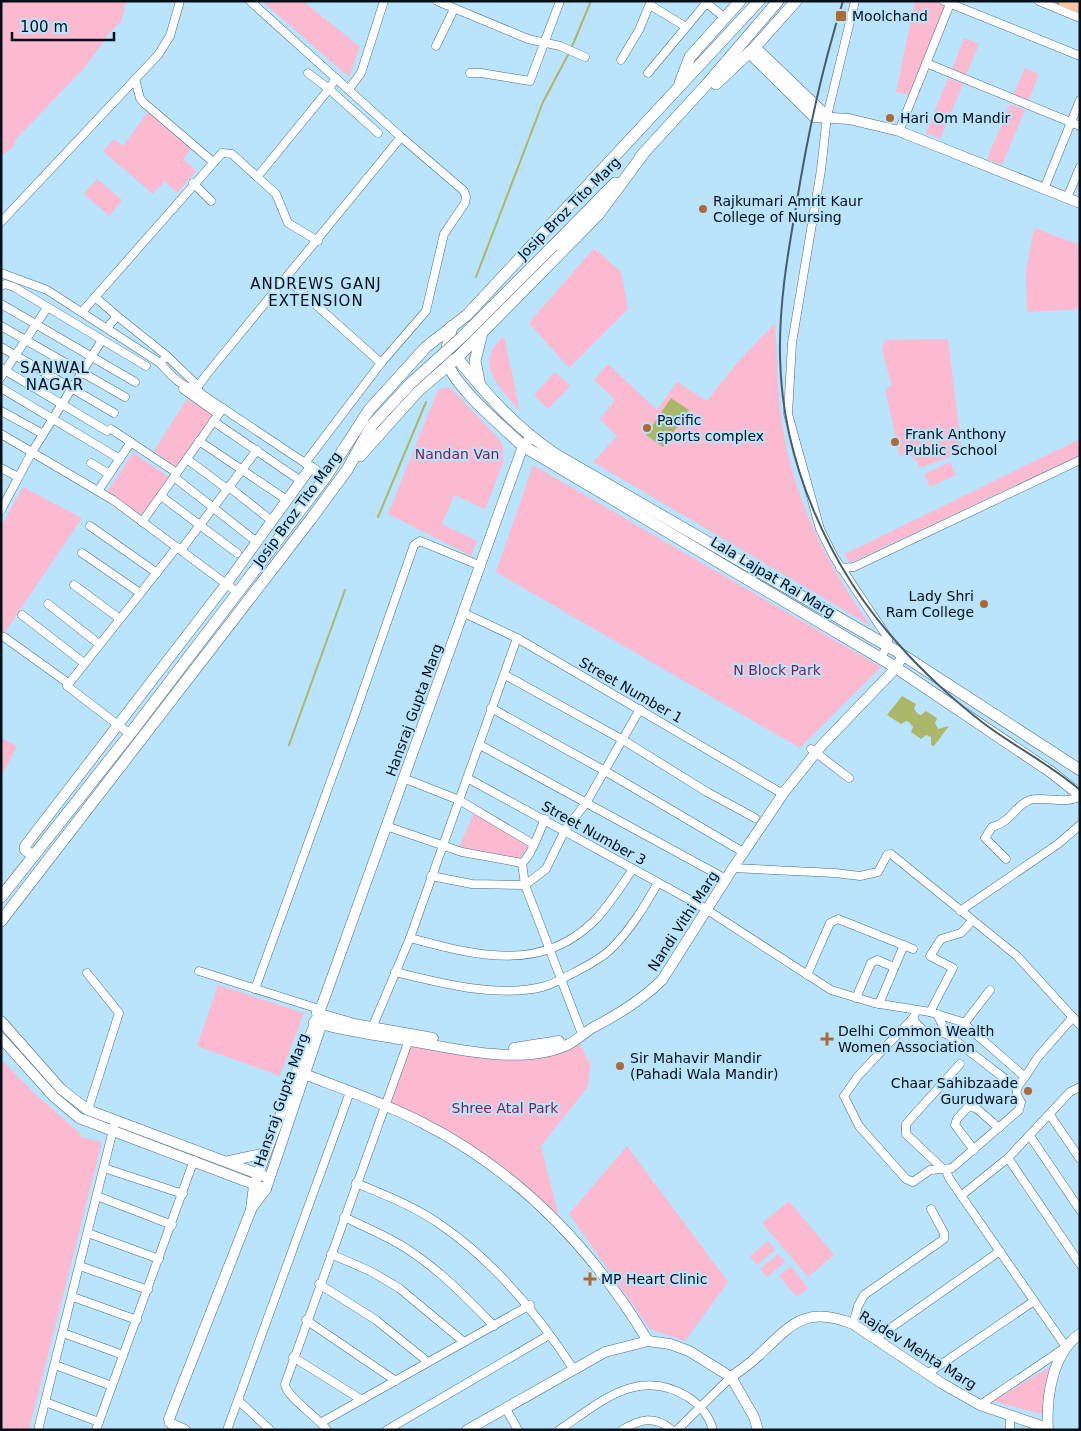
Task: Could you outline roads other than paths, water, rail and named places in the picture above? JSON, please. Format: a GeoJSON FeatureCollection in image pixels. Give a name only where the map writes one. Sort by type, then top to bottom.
{"type":"FeatureCollection","features":[{"type":"Feature","properties":{"kind":"main road"},"geometry":{"type":"LineString","coordinates":[[677,90],[690,57],[740,1]]}},
{"type":"Feature","properties":{"kind":"main road","name":"Josip Broz Tito Marg"},"geometry":{"type":"LineString","coordinates":[[1,898],[130,734],[325,478],[369,410],[413,360],[467,315],[759,1]]}},
{"type":"Feature","properties":{"kind":"main road"},"geometry":{"type":"LineString","coordinates":[[692,101],[778,1]]}},
{"type":"Feature","properties":{"kind":"main road"},"geometry":{"type":"LineString","coordinates":[[692,101],[710,90],[752,50],[796,1]]}},
{"type":"Feature","properties":{"kind":"main road"},"geometry":{"type":"LineString","coordinates":[[1064,1],[1080,7]]}},
{"type":"Feature","properties":{"kind":"main road","name":"Josip Broz Tito Marg"},"geometry":{"type":"LineString","coordinates":[[1,921],[347,470],[372,425],[411,383],[462,337],[553,246],[692,101]]}},
{"type":"Feature","properties":{"kind":"main road"},"geometry":{"type":"LineString","coordinates":[[347,470],[418,391],[453,362],[598,215],[644,153]]}},
{"type":"Feature","properties":{"kind":"main road"},"geometry":{"type":"LineString","coordinates":[[452,326],[446,348],[453,362]]}},
{"type":"Feature","properties":{"kind":"main road"},"geometry":{"type":"LineString","coordinates":[[481,390],[476,361],[482,332]]}},
{"type":"Feature","properties":{"kind":"main road"},"geometry":{"type":"LineString","coordinates":[[413,360],[433,379]]}},
{"type":"Feature","properties":{"kind":"main road","name":"Lala Lajpat Rai Marg"},"geometry":{"type":"LineString","coordinates":[[453,362],[458,380],[527,442],[768,592],[894,666],[1051,772],[1080,795]]}},
{"type":"Feature","properties":{"kind":"main road","name":"Lala Lajpat Rai Marg"},"geometry":{"type":"LineString","coordinates":[[453,362],[481,390],[527,442],[555,454],[888,646],[1080,770]]}},
{"type":"Feature","properties":{"kind":"main road"},"geometry":{"type":"LineString","coordinates":[[433,379],[443,376],[458,380]]}},
{"type":"Feature","properties":{"kind":"main road"},"geometry":{"type":"LineString","coordinates":[[768,592],[774,581]]}},
{"type":"Feature","properties":{"kind":"main road"},"geometry":{"type":"LineString","coordinates":[[786,602],[792,591]]}},
{"type":"Feature","properties":{"kind":"street"},"geometry":{"type":"LineString","coordinates":[[1,222],[158,55],[170,36],[180,1]]}},
{"type":"Feature","properties":{"kind":"street"},"geometry":{"type":"LineString","coordinates":[[34,856],[25,850],[25,846],[227,583],[301,481],[308,465],[381,363],[426,311],[447,225],[465,203],[466,196],[464,191],[250,1]]}},
{"type":"Feature","properties":{"kind":"street"},"geometry":{"type":"LineString","coordinates":[[350,89],[361,73],[384,1]]}},
{"type":"Feature","properties":{"kind":"street"},"geometry":{"type":"LineString","coordinates":[[437,1],[528,40],[560,46],[585,56]]}},
{"type":"Feature","properties":{"kind":"street"},"geometry":{"type":"LineString","coordinates":[[470,74],[482,73],[530,81],[560,1]]}},
{"type":"Feature","properties":{"kind":"street"},"geometry":{"type":"LineString","coordinates":[[855,1],[827,116],[821,170],[792,343],[788,414],[820,528],[840,568],[888,638],[888,646],[880,658]]}},
{"type":"Feature","properties":{"kind":"street"},"geometry":{"type":"LineString","coordinates":[[1039,1],[1080,18]]}},
{"type":"Feature","properties":{"kind":"street"},"geometry":{"type":"LineString","coordinates":[[648,73],[706,2],[725,18]]}},
{"type":"Feature","properties":{"kind":"street"},"geometry":{"type":"LineString","coordinates":[[621,60],[639,30],[650,3],[686,28]]}},
{"type":"Feature","properties":{"kind":"street"},"geometry":{"type":"LineString","coordinates":[[899,130],[926,63],[947,3],[1080,56]]}},
{"type":"Feature","properties":{"kind":"street"},"geometry":{"type":"LineString","coordinates":[[436,46],[454,8]]}},
{"type":"Feature","properties":{"kind":"street"},"geometry":{"type":"LineString","coordinates":[[752,50],[827,116],[856,120],[899,130],[1080,203]]}},
{"type":"Feature","properties":{"kind":"street"},"geometry":{"type":"LineString","coordinates":[[926,63],[1080,126]]}},
{"type":"Feature","properties":{"kind":"street"},"geometry":{"type":"LineString","coordinates":[[308,73],[329,89],[378,133]]}},
{"type":"Feature","properties":{"kind":"street"},"geometry":{"type":"LineString","coordinates":[[258,176],[336,78]]}},
{"type":"Feature","properties":{"kind":"street"},"geometry":{"type":"LineString","coordinates":[[135,79],[140,98],[144,103],[212,161]]}},
{"type":"Feature","properties":{"kind":"street"},"geometry":{"type":"LineString","coordinates":[[1044,189],[1080,100]]}},
{"type":"Feature","properties":{"kind":"street"},"geometry":{"type":"LineString","coordinates":[[198,388],[401,137]]}},
{"type":"Feature","properties":{"kind":"street"},"geometry":{"type":"LineString","coordinates":[[82,312],[212,161],[219,155],[227,152],[258,176],[276,194],[288,222],[318,241]]}},
{"type":"Feature","properties":{"kind":"street"},"geometry":{"type":"LineString","coordinates":[[1067,198],[1080,167]]}},
{"type":"Feature","properties":{"kind":"street"},"geometry":{"type":"LineString","coordinates":[[193,183],[211,202]]}},
{"type":"Feature","properties":{"kind":"street"},"geometry":{"type":"LineString","coordinates":[[1,273],[48,290],[160,363],[170,375],[187,387],[198,388]]}},
{"type":"Feature","properties":{"kind":"street"},"geometry":{"type":"LineString","coordinates":[[287,279],[381,363]]}},
{"type":"Feature","properties":{"kind":"street"},"geometry":{"type":"LineString","coordinates":[[1,286],[5,284],[14,287],[46,308],[146,366]]}},
{"type":"Feature","properties":{"kind":"street"},"geometry":{"type":"LineString","coordinates":[[95,297],[167,356],[198,388],[218,414],[258,450],[301,481]]}},
{"type":"Feature","properties":{"kind":"street"},"geometry":{"type":"LineString","coordinates":[[1,304],[135,382]]}},
{"type":"Feature","properties":{"kind":"street"},"geometry":{"type":"LineString","coordinates":[[46,308],[3,372],[131,442],[175,475],[213,508],[257,542]]}},
{"type":"Feature","properties":{"kind":"street"},"geometry":{"type":"LineString","coordinates":[[107,328],[117,316]]}},
{"type":"Feature","properties":{"kind":"street"},"geometry":{"type":"LineString","coordinates":[[1,326],[125,397]]}},
{"type":"Feature","properties":{"kind":"street"},"geometry":{"type":"LineString","coordinates":[[1,510],[32,452],[102,340]]}},
{"type":"Feature","properties":{"kind":"street"},"geometry":{"type":"LineString","coordinates":[[1,347],[114,413]]}},
{"type":"Feature","properties":{"kind":"street"},"geometry":{"type":"LineString","coordinates":[[160,363],[167,356]]}},
{"type":"Feature","properties":{"kind":"street"},"geometry":{"type":"LineString","coordinates":[[167,378],[218,414],[308,465],[325,478]]}},
{"type":"Feature","properties":{"kind":"street"},"geometry":{"type":"LineString","coordinates":[[1,388],[120,458]]}},
{"type":"Feature","properties":{"kind":"street"},"geometry":{"type":"LineString","coordinates":[[1,411],[43,434]]}},
{"type":"Feature","properties":{"kind":"street"},"geometry":{"type":"LineString","coordinates":[[142,522],[218,414]]}},
{"type":"Feature","properties":{"kind":"street"},"geometry":{"type":"LineString","coordinates":[[1,434],[98,491],[179,548],[237,592]]}},
{"type":"Feature","properties":{"kind":"street"},"geometry":{"type":"LineString","coordinates":[[199,441],[287,500]]}},
{"type":"Feature","properties":{"kind":"street"},"geometry":{"type":"LineString","coordinates":[[98,491],[131,442]]}},
{"type":"Feature","properties":{"kind":"street","name":"Hansraj Gupta Marg"},"geometry":{"type":"LineString","coordinates":[[167,1425],[251,1210],[266,1189],[304,1074],[326,994],[403,778],[527,442]]}},
{"type":"Feature","properties":{"kind":"street"},"geometry":{"type":"LineString","coordinates":[[130,734],[67,688],[68,683],[140,593],[200,525],[258,450]]}},
{"type":"Feature","properties":{"kind":"street"},"geometry":{"type":"LineString","coordinates":[[187,459],[272,521]]}},
{"type":"Feature","properties":{"kind":"street"},"geometry":{"type":"LineString","coordinates":[[840,568],[854,567],[1080,460]]}},
{"type":"Feature","properties":{"kind":"street"},"geometry":{"type":"LineString","coordinates":[[92,463],[109,474]]}},
{"type":"Feature","properties":{"kind":"street"},"geometry":{"type":"LineString","coordinates":[[1,468],[18,477]]}},
{"type":"Feature","properties":{"kind":"street"},"geometry":{"type":"LineString","coordinates":[[160,496],[237,553]]}},
{"type":"Feature","properties":{"kind":"street"},"geometry":{"type":"LineString","coordinates":[[90,526],[157,573]]}},
{"type":"Feature","properties":{"kind":"street"},"geometry":{"type":"LineString","coordinates":[[255,989],[354,717],[414,545],[420,541],[481,566]]}},
{"type":"Feature","properties":{"kind":"street"},"geometry":{"type":"LineString","coordinates":[[82,553],[140,593]]}},
{"type":"Feature","properties":{"kind":"street"},"geometry":{"type":"LineString","coordinates":[[74,585],[120,619]]}},
{"type":"Feature","properties":{"kind":"street"},"geometry":{"type":"LineString","coordinates":[[48,604],[99,644]]}},
{"type":"Feature","properties":{"kind":"street","name":"Street Number 1"},"geometry":{"type":"LineString","coordinates":[[464,613],[517,638],[784,793]]}},
{"type":"Feature","properties":{"kind":"street"},"geometry":{"type":"LineString","coordinates":[[22,615],[84,663]]}},
{"type":"Feature","properties":{"kind":"street"},"geometry":{"type":"LineString","coordinates":[[4,638],[68,683]]}},
{"type":"Feature","properties":{"kind":"street"},"geometry":{"type":"LineString","coordinates":[[372,1028],[410,938],[442,845],[469,778],[491,708],[517,638]]}},
{"type":"Feature","properties":{"kind":"street","name":"Nandi Vithi Marg"},"geometry":{"type":"LineString","coordinates":[[319,1017],[480,1052],[516,1054],[552,1049],[570,1044],[580,1035],[629,1008],[648,995],[662,980],[733,868],[813,751],[894,666],[901,654]]}},
{"type":"Feature","properties":{"kind":"street"},"geometry":{"type":"LineString","coordinates":[[504,675],[623,740],[706,792],[755,818]]}},
{"type":"Feature","properties":{"kind":"street"},"geometry":{"type":"LineString","coordinates":[[491,708],[605,770],[744,852]]}},
{"type":"Feature","properties":{"kind":"street"},"geometry":{"type":"LineString","coordinates":[[431,876],[472,884],[525,885],[546,869],[565,830],[586,802],[640,709]]}},
{"type":"Feature","properties":{"kind":"street"},"geometry":{"type":"LineString","coordinates":[[480,745],[726,879]]}},
{"type":"Feature","properties":{"kind":"street"},"geometry":{"type":"LineString","coordinates":[[813,751],[849,778]]}},
{"type":"Feature","properties":{"kind":"street"},"geometry":{"type":"LineString","coordinates":[[403,778],[459,800],[533,844]]}},
{"type":"Feature","properties":{"kind":"street","name":"Street Number 3"},"geometry":{"type":"LineString","coordinates":[[469,778],[707,909],[831,990],[879,1004],[934,1013],[964,1024]]}},
{"type":"Feature","properties":{"kind":"street"},"geometry":{"type":"LineString","coordinates":[[1006,859],[985,838],[992,826],[1006,822],[1027,801],[1057,798],[1070,800],[1080,795]]}},
{"type":"Feature","properties":{"kind":"street"},"geometry":{"type":"LineString","coordinates":[[386,826],[462,852],[522,863],[529,858],[533,844],[545,819]]}},
{"type":"Feature","properties":{"kind":"street"},"geometry":{"type":"LineString","coordinates":[[960,911],[1058,844],[1080,825]]}},
{"type":"Feature","properties":{"kind":"street"},"geometry":{"type":"LineString","coordinates":[[733,868],[860,876],[878,872],[887,855],[891,854],[1017,956],[1080,1025]]}},
{"type":"Feature","properties":{"kind":"street"},"geometry":{"type":"LineString","coordinates":[[522,863],[525,885],[580,1035]]}},
{"type":"Feature","properties":{"kind":"street"},"geometry":{"type":"LineString","coordinates":[[410,938],[466,952],[508,957],[550,950],[569,941],[595,920],[634,869]]}},
{"type":"Feature","properties":{"kind":"street"},"geometry":{"type":"LineString","coordinates":[[396,972],[444,984],[506,990],[542,987],[589,965],[610,950],[634,922],[658,883]]}},
{"type":"Feature","properties":{"kind":"street"},"geometry":{"type":"LineString","coordinates":[[808,975],[833,920],[838,919],[912,949]]}},
{"type":"Feature","properties":{"kind":"street"},"geometry":{"type":"LineString","coordinates":[[972,921],[961,934],[940,939],[930,956],[953,968],[934,1013],[947,1034],[1017,1088]]}},
{"type":"Feature","properties":{"kind":"street"},"geometry":{"type":"LineString","coordinates":[[879,1004],[904,945]]}},
{"type":"Feature","properties":{"kind":"street"},"geometry":{"type":"LineString","coordinates":[[856,998],[871,963],[877,960],[894,967]]}},
{"type":"Feature","properties":{"kind":"street"},"geometry":{"type":"LineString","coordinates":[[199,971],[255,989],[319,1017]]}},
{"type":"Feature","properties":{"kind":"street"},"geometry":{"type":"LineString","coordinates":[[87,973],[119,1013],[88,1110]]}},
{"type":"Feature","properties":{"kind":"street"},"geometry":{"type":"LineString","coordinates":[[990,990],[964,1024],[1025,1077]]}},
{"type":"Feature","properties":{"kind":"street"},"geometry":{"type":"LineString","coordinates":[[916,1010],[912,1019],[858,1076],[844,1096],[859,1126],[906,1179],[914,1182],[930,1170],[952,1168],[1021,1107],[1016,1095],[1017,1088],[1047,1045],[1073,1017]]}},
{"type":"Feature","properties":{"kind":"street","name":"Hansraj Gupta Marg"},"geometry":{"type":"LineString","coordinates":[[251,1210],[254,1185],[319,1017]]}},
{"type":"Feature","properties":{"kind":"street","name":"Nandi Vithi Marg"},"geometry":{"type":"LineString","coordinates":[[319,1017],[344,1030],[410,1037]]}},
{"type":"Feature","properties":{"kind":"street"},"geometry":{"type":"LineString","coordinates":[[912,1019],[923,1030],[947,1034]]}},
{"type":"Feature","properties":{"kind":"street"},"geometry":{"type":"LineString","coordinates":[[1,1022],[71,1097],[88,1110],[115,1125],[266,1189]]}},
{"type":"Feature","properties":{"kind":"street"},"geometry":{"type":"LineString","coordinates":[[328,1430],[322,1422],[285,1388],[293,1357],[306,1320],[410,1037]]}},
{"type":"Feature","properties":{"kind":"street"},"geometry":{"type":"LineString","coordinates":[[1,1038],[64,1106],[79,1118],[115,1125],[269,1178]]}},
{"type":"Feature","properties":{"kind":"street"},"geometry":{"type":"LineString","coordinates":[[960,1064],[906,1124],[904,1130],[906,1134],[944,1168],[949,1178],[1066,1347]]}},
{"type":"Feature","properties":{"kind":"street"},"geometry":{"type":"LineString","coordinates":[[304,1074],[385,1105],[443,1133],[480,1156],[511,1179],[544,1208],[600,1269],[648,1341]]}},
{"type":"Feature","properties":{"kind":"street"},"geometry":{"type":"LineString","coordinates":[[962,1195],[1008,1158],[1070,1092],[1080,1087]]}},
{"type":"Feature","properties":{"kind":"street"},"geometry":{"type":"LineString","coordinates":[[228,1430],[350,1092]]}},
{"type":"Feature","properties":{"kind":"street"},"geometry":{"type":"LineString","coordinates":[[64,1106],[71,1097]]}},
{"type":"Feature","properties":{"kind":"street"},"geometry":{"type":"LineString","coordinates":[[974,1150],[955,1125],[956,1119],[968,1107],[976,1108],[999,1128]]}},
{"type":"Feature","properties":{"kind":"street"},"geometry":{"type":"LineString","coordinates":[[1050,1115],[1080,1159]]}},
{"type":"Feature","properties":{"kind":"street"},"geometry":{"type":"LineString","coordinates":[[38,1430],[115,1125]]}},
{"type":"Feature","properties":{"kind":"street"},"geometry":{"type":"LineString","coordinates":[[1030,1136],[1080,1210]]}},
{"type":"Feature","properties":{"kind":"street"},"geometry":{"type":"LineString","coordinates":[[225,1162],[266,1153]]}},
{"type":"Feature","properties":{"kind":"street"},"geometry":{"type":"LineString","coordinates":[[1008,1158],[1080,1264]]}},
{"type":"Feature","properties":{"kind":"street"},"geometry":{"type":"LineString","coordinates":[[45,1402],[97,1426],[172,1225],[194,1160]]}},
{"type":"Feature","properties":{"kind":"street"},"geometry":{"type":"LineString","coordinates":[[104,1168],[183,1194]]}},
{"type":"Feature","properties":{"kind":"street"},"geometry":{"type":"LineString","coordinates":[[356,1183],[394,1199],[441,1225],[485,1260],[530,1305],[574,1370]]}},
{"type":"Feature","properties":{"kind":"street"},"geometry":{"type":"LineString","coordinates":[[97,1196],[172,1225]]}},
{"type":"Feature","properties":{"kind":"street"},"geometry":{"type":"LineString","coordinates":[[853,1324],[858,1306],[864,1295],[944,1239],[944,1233],[930,1209]]}},
{"type":"Feature","properties":{"kind":"street"},"geometry":{"type":"LineString","coordinates":[[344,1217],[390,1238],[412,1252],[440,1274],[494,1326]]}},
{"type":"Feature","properties":{"kind":"street"},"geometry":{"type":"LineString","coordinates":[[88,1233],[159,1259]]}},
{"type":"Feature","properties":{"kind":"street"},"geometry":{"type":"LineString","coordinates":[[875,1339],[1000,1251]]}},
{"type":"Feature","properties":{"kind":"street"},"geometry":{"type":"LineString","coordinates":[[330,1254],[372,1272],[399,1288],[464,1342]]}},
{"type":"Feature","properties":{"kind":"street"},"geometry":{"type":"LineString","coordinates":[[80,1266],[148,1290]]}},
{"type":"Feature","properties":{"kind":"street"},"geometry":{"type":"LineString","coordinates":[[320,1284],[376,1320],[428,1362]]}},
{"type":"Feature","properties":{"kind":"street"},"geometry":{"type":"LineString","coordinates":[[73,1297],[137,1320]]}},
{"type":"Feature","properties":{"kind":"street"},"geometry":{"type":"LineString","coordinates":[[927,1374],[1034,1301]]}},
{"type":"Feature","properties":{"kind":"street"},"geometry":{"type":"LineString","coordinates":[[322,1422],[530,1305]]}},
{"type":"Feature","properties":{"kind":"street","name":"Rajdev Mehta Marg"},"geometry":{"type":"LineString","coordinates":[[731,1377],[757,1357],[789,1326],[802,1318],[818,1316],[838,1318],[853,1324],[927,1374],[980,1405],[1047,1429]]}},
{"type":"Feature","properties":{"kind":"street"},"geometry":{"type":"LineString","coordinates":[[306,1320],[396,1381]]}},
{"type":"Feature","properties":{"kind":"street"},"geometry":{"type":"LineString","coordinates":[[63,1334],[123,1355]]}},
{"type":"Feature","properties":{"kind":"street"},"geometry":{"type":"LineString","coordinates":[[387,1430],[549,1334]]}},
{"type":"Feature","properties":{"kind":"street"},"geometry":{"type":"LineString","coordinates":[[980,1405],[1078,1338]]}},
{"type":"Feature","properties":{"kind":"street"},"geometry":{"type":"LineString","coordinates":[[468,1429],[605,1352],[648,1341],[670,1344],[689,1351],[731,1377],[754,1417],[758,1430]]}},
{"type":"Feature","properties":{"kind":"street"},"geometry":{"type":"LineString","coordinates":[[1047,1429],[1053,1378],[1066,1347]]}},
{"type":"Feature","properties":{"kind":"street"},"geometry":{"type":"LineString","coordinates":[[293,1357],[362,1400]]}},
{"type":"Feature","properties":{"kind":"street"},"geometry":{"type":"LineString","coordinates":[[54,1365],[112,1386]]}},
{"type":"Feature","properties":{"kind":"street"},"geometry":{"type":"LineString","coordinates":[[677,1430],[731,1377]]}},
{"type":"Feature","properties":{"kind":"street"},"geometry":{"type":"LineString","coordinates":[[559,1430],[609,1397],[632,1386],[656,1385],[681,1393],[701,1407],[713,1430]]}},
{"type":"Feature","properties":{"kind":"street"},"geometry":{"type":"LineString","coordinates":[[238,1400],[270,1430]]}},
{"type":"Feature","properties":{"kind":"street"},"geometry":{"type":"LineString","coordinates":[[506,1409],[518,1430]]}},
{"type":"Feature","properties":{"kind":"street"},"geometry":{"type":"LineString","coordinates":[[1010,1417],[1010,1430]]}},
{"type":"Feature","properties":{"kind":"street"},"geometry":{"type":"LineString","coordinates":[[622,1430],[637,1421],[648,1419],[660,1422],[672,1430]]}},
{"type":"Feature","properties":{"kind":"street"},"geometry":{"type":"LineString","coordinates":[[167,1425],[185,1430]]}},
{"type":"Feature","properties":{"kind":"waterway"},"geometry":{"type":"LineString","coordinates":[[571,49],[591,1]]}},
{"type":"Feature","properties":{"kind":"waterway"},"geometry":{"type":"LineString","coordinates":[[476,277],[543,102],[569,53]]}},
{"type":"Feature","properties":{"kind":"waterway"},"geometry":{"type":"LineString","coordinates":[[378,517],[426,402]]}},
{"type":"Feature","properties":{"kind":"waterway"},"geometry":{"type":"LineString","coordinates":[[289,745],[345,590]]}},
{"type":"Feature","properties":{"kind":"railway"},"geometry":{"type":"LineString","coordinates":[[843,1],[828,52],[810,129],[782,300],[780,357],[783,397],[800,475],[832,549],[852,584],[875,617],[901,647],[929,676],[972,714],[1080,790]]}},
{"type":"Feature","properties":{"kind":"place","name":"Moolchand"},"geometry":{"type":"Point","coordinates":[841,16]}},
{"type":"Feature","properties":{"kind":"place","name":"Hari Om Mandir"},"geometry":{"type":"Point","coordinates":[890,118]}},
{"type":"Feature","properties":{"kind":"place","name":"Rajkumari Amrit Kaur College of Nursing"},"geometry":{"type":"Point","coordinates":[703,209]}},
{"type":"Feature","properties":{"kind":"place","name":"Pacific sports complex"},"geometry":{"type":"Point","coordinates":[647,428]}},
{"type":"Feature","properties":{"kind":"place","name":"Frank Anthony Public School"},"geometry":{"type":"Point","coordinates":[895,442]}},
{"type":"Feature","properties":{"kind":"place","name":"Lady Shri Ram College"},"geometry":{"type":"Point","coordinates":[984,604]}},
{"type":"Feature","properties":{"kind":"place","name":"Delhi Common Wealth Women Association"},"geometry":{"type":"Point","coordinates":[827,1039]}},
{"type":"Feature","properties":{"kind":"place","name":"Sir Mahavir Mandir (Pahadi Wala Mandir)"},"geometry":{"type":"Point","coordinates":[620,1066]}},
{"type":"Feature","properties":{"kind":"place","name":"Chaar Sahibzaade Gurudwara"},"geometry":{"type":"Point","coordinates":[1028,1091]}},
{"type":"Feature","properties":{"kind":"place","name":"MP Heart Clinic"},"geometry":{"type":"Point","coordinates":[590,1279]}},
{"type":"Feature","properties":{"kind":"district","name":"ANDREWS GANJ EXTENSION"},"geometry":{"type":"Point","coordinates":[316,292]}},
{"type":"Feature","properties":{"kind":"district","name":"SANWAL NAGAR"},"geometry":{"type":"Point","coordinates":[55,376]}},
{"type":"Feature","properties":{"kind":"park label","name":"Nandan Van"},"geometry":{"type":"Point","coordinates":[457,454]}},
{"type":"Feature","properties":{"kind":"park label","name":"N Block Park"},"geometry":{"type":"Point","coordinates":[777,670]}},
{"type":"Feature","properties":{"kind":"park label","name":"Shree Atal Park"},"geometry":{"type":"Point","coordinates":[505,1108]}}]}
